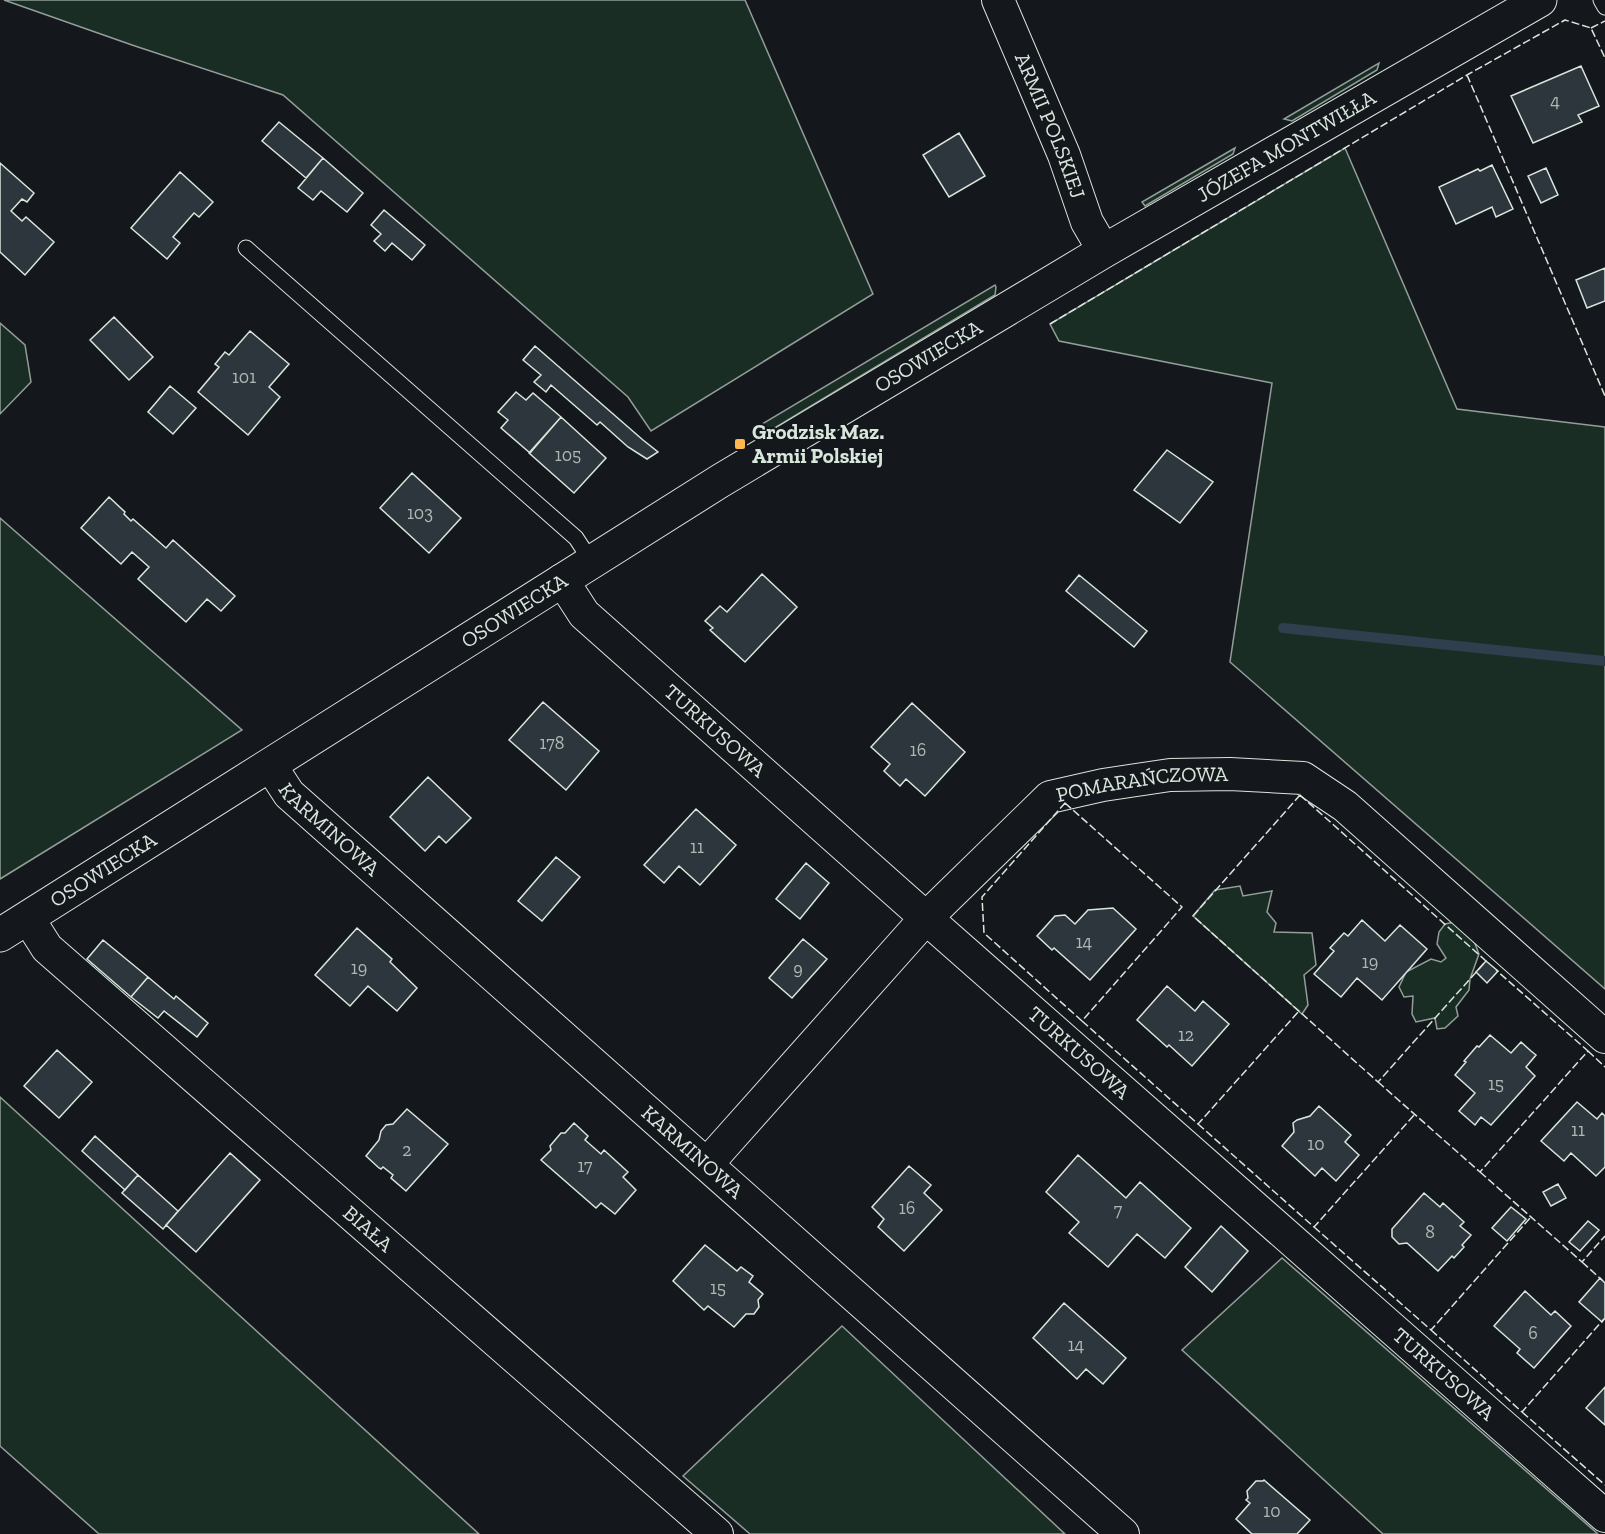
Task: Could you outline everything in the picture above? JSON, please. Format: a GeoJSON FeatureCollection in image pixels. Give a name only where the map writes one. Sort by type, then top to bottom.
{"type":"FeatureCollection","features":[{"type":"Feature","properties":{"kind":"street","name":"ARMII POLSKIEJ"},"geometry":{"type":"LineString","coordinates":[[998,0],[1064,155],[1088,222],[1104,251]]}},
{"type":"Feature","properties":{"kind":"street","name":"JÓZEFA MONTWIŁŁA"},"geometry":{"type":"LineString","coordinates":[[1032,294],[1540,0]]}},
{"type":"Feature","properties":{"kind":"street","name":"OSOWIECKA"},"geometry":{"type":"LineString","coordinates":[[0,935],[591,561],[1032,294]]}},
{"type":"Feature","properties":{"kind":"street","name":"TURKUSOWA"},"geometry":{"type":"LineString","coordinates":[[562,580],[584,614],[1605,1516]]}},
{"type":"Feature","properties":{"kind":"street","name":"KARMINOWA"},"geometry":{"type":"LineString","coordinates":[[270,765],[289,795],[1123,1534]]}},
{"type":"Feature","properties":{"kind":"street","name":"POMARAŃCZOWA"},"geometry":{"type":"LineString","coordinates":[[707,1164],[926,918],[1050,797],[1103,785],[1170,775],[1230,774],[1303,778],[1345,806],[1605,1037]]}},
{"type":"Feature","properties":{"kind":"street","name":"BIAŁA"},"geometry":{"type":"LineString","coordinates":[[28,918],[47,948],[717,1534]]}},
{"type":"Feature","properties":{"kind":"lane"},"geometry":{"type":"LineString","coordinates":[[1601,0],[1605,7]]}},
{"type":"Feature","properties":{"kind":"lane"},"geometry":{"type":"LineString","coordinates":[[246,248],[576,538],[591,561]]}},
{"type":"Feature","properties":{"kind":"green space"},"geometry":{"type":"Polygon","coordinates":[[[4,0],[745,0],[873,294],[651,431],[628,397],[283,95],[4,0]]]}},
{"type":"Feature","properties":{"kind":"green space"},"geometry":{"type":"Polygon","coordinates":[[[1379,63],[1377,70],[1292,121],[1284,119],[1379,63]]]}},
{"type":"Feature","properties":{"kind":"green space"},"geometry":{"type":"Polygon","coordinates":[[[1235,148],[1233,154],[1145,206],[1142,202],[1235,148]]]}},
{"type":"Feature","properties":{"kind":"green space"},"geometry":{"type":"Polygon","coordinates":[[[1345,148],[1457,409],[1605,427],[1605,989],[1230,662],[1272,383],[1059,341],[1050,324],[1345,148]]]}},
{"type":"Feature","properties":{"kind":"green space"},"geometry":{"type":"Polygon","coordinates":[[[995,285],[995,295],[768,432],[762,424],[995,285]]]}},
{"type":"Feature","properties":{"kind":"green space"},"geometry":{"type":"Polygon","coordinates":[[[0,323],[25,345],[31,382],[0,414],[0,323]]]}},
{"type":"Feature","properties":{"kind":"green space"},"geometry":{"type":"Polygon","coordinates":[[[0,518],[242,730],[0,879],[0,518]]]}},
{"type":"Feature","properties":{"kind":"green space"},"geometry":{"type":"Polygon","coordinates":[[[1240,886],[1243,896],[1272,891],[1267,912],[1276,923],[1274,932],[1312,933],[1316,965],[1304,975],[1308,1005],[1302,1014],[1193,916],[1215,890],[1240,886]]]}},
{"type":"Feature","properties":{"kind":"green space"},"geometry":{"type":"Polygon","coordinates":[[[1460,921],[1468,926],[1479,954],[1470,979],[1469,990],[1456,1007],[1458,1016],[1445,1028],[1437,1029],[1435,1018],[1416,1022],[1412,1014],[1413,996],[1404,997],[1399,987],[1406,972],[1431,959],[1441,962],[1446,958],[1437,944],[1439,932],[1445,924],[1460,921]]]}},
{"type":"Feature","properties":{"kind":"green space"},"geometry":{"type":"Polygon","coordinates":[[[0,1097],[479,1534],[99,1534],[0,1446],[0,1097]]]}},
{"type":"Feature","properties":{"kind":"green space"},"geometry":{"type":"Polygon","coordinates":[[[1282,1258],[1598,1534],[1383,1534],[1182,1350],[1282,1258]]]}},
{"type":"Feature","properties":{"kind":"green space"},"geometry":{"type":"Polygon","coordinates":[[[842,1326],[1065,1534],[750,1534],[683,1476],[842,1326]]]}},
{"type":"Feature","properties":{"kind":"building"},"geometry":{"type":"Polygon","coordinates":[[[1581,66],[1599,106],[1578,115],[1582,122],[1533,143],[1511,96],[1581,66]]]}},
{"type":"Feature","properties":{"kind":"building"},"geometry":{"type":"Polygon","coordinates":[[[279,122],[323,158],[306,178],[262,141],[279,122]]]}},
{"type":"Feature","properties":{"kind":"building"},"geometry":{"type":"Polygon","coordinates":[[[959,133],[985,176],[949,197],[923,155],[959,133]]]}},
{"type":"Feature","properties":{"kind":"building"},"geometry":{"type":"Polygon","coordinates":[[[323,158],[363,193],[347,212],[321,191],[313,200],[298,188],[323,158]]]}},
{"type":"Feature","properties":{"kind":"building"},"geometry":{"type":"Polygon","coordinates":[[[0,163],[34,193],[27,202],[22,199],[11,211],[22,221],[26,217],[54,242],[25,275],[0,252],[0,163]]]}},
{"type":"Feature","properties":{"kind":"building"},"geometry":{"type":"Polygon","coordinates":[[[1492,165],[1513,209],[1496,217],[1492,207],[1456,224],[1439,187],[1492,165]]]}},
{"type":"Feature","properties":{"kind":"building"},"geometry":{"type":"Polygon","coordinates":[[[1546,168],[1558,195],[1541,203],[1528,176],[1546,168]]]}},
{"type":"Feature","properties":{"kind":"building"},"geometry":{"type":"Polygon","coordinates":[[[180,172],[213,202],[199,217],[194,213],[173,237],[180,243],[167,259],[131,228],[180,172]]]}},
{"type":"Feature","properties":{"kind":"building"},"geometry":{"type":"Polygon","coordinates":[[[384,210],[425,245],[412,260],[392,243],[385,251],[374,241],[381,234],[371,225],[384,210]]]}},
{"type":"Feature","properties":{"kind":"building"},"geometry":{"type":"Polygon","coordinates":[[[1605,268],[1605,301],[1587,308],[1576,280],[1605,268]]]}},
{"type":"Feature","properties":{"kind":"building"},"geometry":{"type":"Polygon","coordinates":[[[114,317],[153,357],[129,380],[90,340],[114,317]]]}},
{"type":"Feature","properties":{"kind":"building"},"geometry":{"type":"Polygon","coordinates":[[[250,331],[289,364],[269,387],[280,397],[248,435],[198,392],[219,367],[215,364],[225,352],[229,355],[250,331]]]}},
{"type":"Feature","properties":{"kind":"building"},"geometry":{"type":"Polygon","coordinates":[[[535,346],[658,452],[647,459],[628,447],[600,422],[597,425],[551,385],[546,392],[534,382],[541,375],[523,360],[535,346]]]}},
{"type":"Feature","properties":{"kind":"building"},"geometry":{"type":"Polygon","coordinates":[[[170,386],[196,408],[173,434],[148,412],[170,386]]]}},
{"type":"Feature","properties":{"kind":"building"},"geometry":{"type":"Polygon","coordinates":[[[516,392],[526,400],[533,393],[561,417],[530,453],[501,428],[508,420],[498,412],[516,392]]]}},
{"type":"Feature","properties":{"kind":"building"},"geometry":{"type":"Polygon","coordinates":[[[561,417],[606,458],[574,493],[529,453],[561,417]]]}},
{"type":"Feature","properties":{"kind":"building"},"geometry":{"type":"Polygon","coordinates":[[[1167,450],[1213,482],[1180,523],[1134,490],[1167,450]]]}},
{"type":"Feature","properties":{"kind":"building"},"geometry":{"type":"Polygon","coordinates":[[[412,473],[461,518],[429,553],[380,508],[412,473]]]}},
{"type":"Feature","properties":{"kind":"building"},"geometry":{"type":"Polygon","coordinates":[[[109,497],[131,521],[133,519],[166,548],[173,540],[235,596],[221,611],[207,599],[186,622],[138,579],[149,567],[132,552],[121,564],[81,528],[109,497]]]}},
{"type":"Feature","properties":{"kind":"building"},"geometry":{"type":"Polygon","coordinates":[[[762,574],[797,607],[745,662],[710,630],[713,628],[705,621],[720,606],[727,612],[762,574]]]}},
{"type":"Feature","properties":{"kind":"building"},"geometry":{"type":"Polygon","coordinates":[[[1079,575],[1147,631],[1134,647],[1066,591],[1079,575]]]}},
{"type":"Feature","properties":{"kind":"building"},"geometry":{"type":"Polygon","coordinates":[[[543,702],[599,751],[566,790],[509,740],[543,702]]]}},
{"type":"Feature","properties":{"kind":"building"},"geometry":{"type":"Polygon","coordinates":[[[912,703],[965,752],[925,796],[906,779],[900,786],[884,771],[890,764],[871,747],[912,703]]]}},
{"type":"Feature","properties":{"kind":"building"},"geometry":{"type":"Polygon","coordinates":[[[428,777],[471,818],[446,843],[439,836],[425,851],[390,817],[428,777]]]}},
{"type":"Feature","properties":{"kind":"building"},"geometry":{"type":"Polygon","coordinates":[[[696,809],[736,845],[700,885],[679,866],[664,883],[644,865],[696,809]]]}},
{"type":"Feature","properties":{"kind":"building"},"geometry":{"type":"Polygon","coordinates":[[[556,857],[580,877],[542,921],[518,901],[556,857]]]}},
{"type":"Feature","properties":{"kind":"building"},"geometry":{"type":"Polygon","coordinates":[[[806,863],[829,883],[800,919],[776,899],[806,863]]]}},
{"type":"Feature","properties":{"kind":"building"},"geometry":{"type":"Polygon","coordinates":[[[1113,908],[1136,929],[1090,980],[1037,936],[1055,916],[1065,915],[1075,924],[1088,910],[1113,908]]]}},
{"type":"Feature","properties":{"kind":"building"},"geometry":{"type":"Polygon","coordinates":[[[1362,920],[1385,941],[1400,925],[1427,949],[1382,1000],[1357,978],[1341,997],[1314,974],[1334,951],[1330,948],[1344,933],[1348,936],[1362,920]]]}},
{"type":"Feature","properties":{"kind":"building"},"geometry":{"type":"Polygon","coordinates":[[[357,928],[392,959],[390,962],[417,988],[397,1011],[368,986],[350,1006],[315,975],[357,928]]]}},
{"type":"Feature","properties":{"kind":"building"},"geometry":{"type":"Polygon","coordinates":[[[803,939],[827,959],[792,998],[769,978],[803,939]]]}},
{"type":"Feature","properties":{"kind":"building"},"geometry":{"type":"Polygon","coordinates":[[[103,940],[148,977],[131,997],[87,959],[103,940]]]}},
{"type":"Feature","properties":{"kind":"building"},"geometry":{"type":"Polygon","coordinates":[[[1486,961],[1498,971],[1487,983],[1476,972],[1486,961]]]}},
{"type":"Feature","properties":{"kind":"building"},"geometry":{"type":"Polygon","coordinates":[[[148,977],[174,999],[176,996],[208,1023],[197,1037],[164,1011],[158,1018],[131,997],[148,977]]]}},
{"type":"Feature","properties":{"kind":"building"},"geometry":{"type":"Polygon","coordinates":[[[1167,986],[1195,1011],[1203,1001],[1229,1024],[1192,1066],[1137,1020],[1167,986]]]}},
{"type":"Feature","properties":{"kind":"building"},"geometry":{"type":"Polygon","coordinates":[[[1490,1035],[1511,1053],[1521,1042],[1536,1055],[1526,1067],[1535,1076],[1491,1125],[1481,1117],[1475,1125],[1459,1111],[1475,1093],[1455,1075],[1477,1046],[1479,1047],[1490,1035]]]}},
{"type":"Feature","properties":{"kind":"building"},"geometry":{"type":"Polygon","coordinates":[[[57,1050],[92,1082],[59,1118],[24,1086],[57,1050]]]}},
{"type":"Feature","properties":{"kind":"building"},"geometry":{"type":"Polygon","coordinates":[[[1577,1102],[1597,1119],[1602,1113],[1605,1116],[1605,1167],[1596,1176],[1571,1153],[1564,1161],[1541,1141],[1577,1102]]]}},
{"type":"Feature","properties":{"kind":"building"},"geometry":{"type":"Polygon","coordinates":[[[1319,1106],[1351,1135],[1345,1142],[1359,1155],[1336,1181],[1322,1168],[1315,1176],[1282,1146],[1294,1132],[1293,1123],[1310,1116],[1319,1106]]]}},
{"type":"Feature","properties":{"kind":"building"},"geometry":{"type":"Polygon","coordinates":[[[407,1109],[448,1144],[406,1191],[391,1178],[393,1175],[383,1167],[379,1168],[366,1156],[379,1140],[381,1131],[386,1125],[393,1124],[407,1109]]]}},
{"type":"Feature","properties":{"kind":"building"},"geometry":{"type":"Polygon","coordinates":[[[574,1123],[588,1136],[585,1140],[601,1154],[604,1150],[628,1172],[623,1177],[636,1190],[615,1214],[601,1203],[596,1208],[541,1160],[551,1150],[550,1146],[561,1133],[565,1133],[574,1123]]]}},
{"type":"Feature","properties":{"kind":"building"},"geometry":{"type":"Polygon","coordinates":[[[95,1136],[138,1175],[125,1190],[82,1151],[95,1136]]]}},
{"type":"Feature","properties":{"kind":"building"},"geometry":{"type":"Polygon","coordinates":[[[230,1153],[260,1180],[196,1252],[166,1225],[230,1153]]]}},
{"type":"Feature","properties":{"kind":"building"},"geometry":{"type":"Polygon","coordinates":[[[1078,1155],[1126,1198],[1140,1182],[1191,1228],[1165,1258],[1137,1234],[1108,1267],[1069,1233],[1079,1222],[1046,1192],[1078,1155]]]}},
{"type":"Feature","properties":{"kind":"building"},"geometry":{"type":"Polygon","coordinates":[[[909,1166],[931,1185],[924,1193],[942,1210],[904,1251],[878,1227],[884,1219],[872,1207],[909,1166]]]}},
{"type":"Feature","properties":{"kind":"building"},"geometry":{"type":"Polygon","coordinates":[[[138,1175],[178,1211],[163,1229],[122,1193],[138,1175]]]}},
{"type":"Feature","properties":{"kind":"building"},"geometry":{"type":"Polygon","coordinates":[[[1558,1184],[1566,1198],[1551,1206],[1543,1192],[1558,1184]]]}},
{"type":"Feature","properties":{"kind":"building"},"geometry":{"type":"Polygon","coordinates":[[[1424,1193],[1440,1207],[1443,1203],[1464,1222],[1460,1226],[1471,1235],[1454,1258],[1452,1256],[1438,1271],[1407,1243],[1399,1244],[1392,1237],[1392,1229],[1424,1193]]]}},
{"type":"Feature","properties":{"kind":"building"},"geometry":{"type":"Polygon","coordinates":[[[1511,1207],[1526,1219],[1507,1241],[1492,1228],[1511,1207]]]}},
{"type":"Feature","properties":{"kind":"building"},"geometry":{"type":"Polygon","coordinates":[[[1588,1221],[1599,1230],[1580,1251],[1569,1242],[1588,1221]]]}},
{"type":"Feature","properties":{"kind":"building"},"geometry":{"type":"Polygon","coordinates":[[[1221,1226],[1248,1251],[1212,1292],[1185,1267],[1221,1226]]]}},
{"type":"Feature","properties":{"kind":"building"},"geometry":{"type":"Polygon","coordinates":[[[705,1245],[737,1271],[741,1267],[753,1276],[749,1282],[763,1294],[758,1300],[759,1307],[754,1314],[746,1314],[734,1327],[708,1306],[704,1310],[673,1281],[705,1245]]]}},
{"type":"Feature","properties":{"kind":"building"},"geometry":{"type":"Polygon","coordinates":[[[1600,1278],[1605,1283],[1605,1318],[1602,1322],[1579,1302],[1600,1278]]]}},
{"type":"Feature","properties":{"kind":"building"},"geometry":{"type":"Polygon","coordinates":[[[1525,1291],[1551,1315],[1555,1311],[1571,1326],[1534,1368],[1517,1353],[1520,1349],[1494,1326],[1525,1291]]]}},
{"type":"Feature","properties":{"kind":"building"},"geometry":{"type":"Polygon","coordinates":[[[1064,1303],[1126,1358],[1103,1384],[1086,1369],[1077,1379],[1033,1338],[1064,1303]]]}},
{"type":"Feature","properties":{"kind":"building"},"geometry":{"type":"Polygon","coordinates":[[[1605,1387],[1605,1425],[1586,1408],[1605,1387]]]}},
{"type":"Feature","properties":{"kind":"building"},"geometry":{"type":"Polygon","coordinates":[[[1264,1480],[1310,1520],[1297,1534],[1252,1534],[1236,1519],[1250,1503],[1246,1500],[1247,1491],[1256,1481],[1264,1480]]]}},
{"type":"Feature","properties":{"kind":"waterway"},"geometry":{"type":"LineString","coordinates":[[1283,628],[1605,661]]}},
{"type":"Feature","properties":{"kind":"fence"},"geometry":{"type":"LineString","coordinates":[[1050,324],[1467,75],[1565,20],[1591,28],[1605,58]]}},
{"type":"Feature","properties":{"kind":"fence"},"geometry":{"type":"LineString","coordinates":[[1591,28],[1605,21]]}},
{"type":"Feature","properties":{"kind":"fence"},"geometry":{"type":"LineString","coordinates":[[1467,75],[1605,396]]}},
{"type":"Feature","properties":{"kind":"fence"},"geometry":{"type":"LineString","coordinates":[[1300,795],[1486,961],[1378,1082],[1193,916],[1300,795]]}},
{"type":"Feature","properties":{"kind":"fence"},"geometry":{"type":"LineString","coordinates":[[1065,803],[1182,907],[1082,1021],[984,933],[982,897],[1065,803]]}},
{"type":"Feature","properties":{"kind":"fence"},"geometry":{"type":"LineString","coordinates":[[1378,1082],[1480,1172],[1588,1051],[1496,970]]}},
{"type":"Feature","properties":{"kind":"fence"},"geometry":{"type":"LineString","coordinates":[[1082,1021],[1198,1124],[1299,1011]]}},
{"type":"Feature","properties":{"kind":"fence"},"geometry":{"type":"LineString","coordinates":[[1588,1051],[1605,1067]]}},
{"type":"Feature","properties":{"kind":"fence"},"geometry":{"type":"LineString","coordinates":[[1198,1124],[1314,1227],[1415,1114]]}},
{"type":"Feature","properties":{"kind":"fence"},"geometry":{"type":"LineString","coordinates":[[1480,1172],[1582,1262],[1605,1236]]}},
{"type":"Feature","properties":{"kind":"fence"},"geometry":{"type":"LineString","coordinates":[[1314,1227],[1431,1330],[1531,1217]]}},
{"type":"Feature","properties":{"kind":"fence"},"geometry":{"type":"LineString","coordinates":[[1582,1262],[1602,1280]]}},
{"type":"Feature","properties":{"kind":"fence"},"geometry":{"type":"LineString","coordinates":[[1431,1330],[1522,1412],[1604,1319]]}},
{"type":"Feature","properties":{"kind":"fence"},"geometry":{"type":"LineString","coordinates":[[1522,1412],[1605,1485]]}},
{"type":"Feature","properties":{"kind":"place","name":"Grodzisk Maz. Armii Polskiej"},"geometry":{"type":"Point","coordinates":[740,444]}}]}
